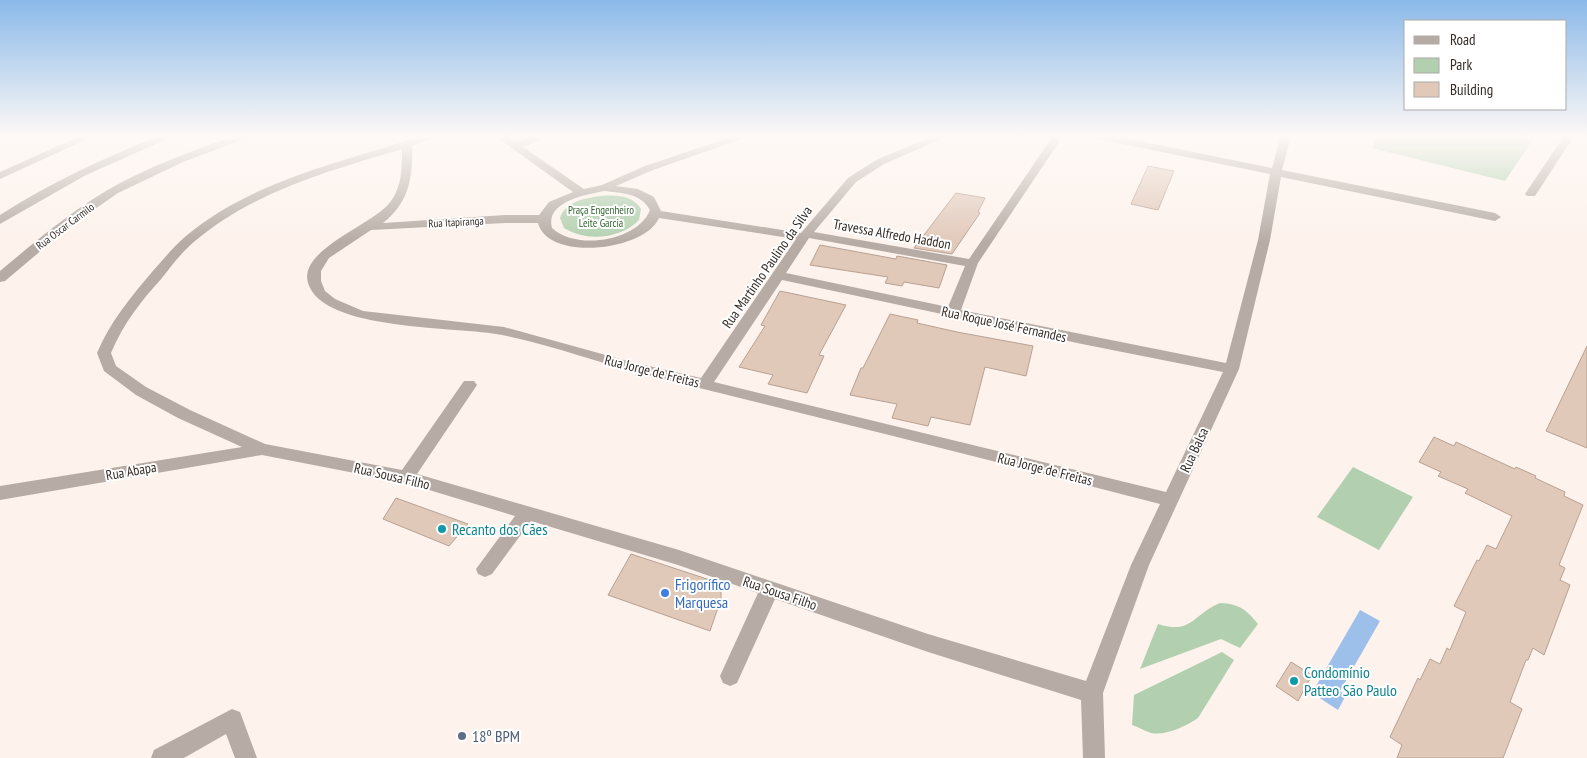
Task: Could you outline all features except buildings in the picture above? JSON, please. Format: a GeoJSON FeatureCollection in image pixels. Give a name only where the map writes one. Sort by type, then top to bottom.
{"type":"FeatureCollection","features":[{"type":"Feature","properties":{"kind":"street"},"geometry":{"type":"LineString","coordinates":[[0,220],[24,204],[87,171]]}},
{"type":"Feature","properties":{"kind":"street","name":"Rua Oscar Carmilo"},"geometry":{"type":"LineString","coordinates":[[0,278],[74,216],[109,194],[156,171]]}},
{"type":"Feature","properties":{"kind":"street","name":"Rua Sousa Filho"},"geometry":{"type":"LineString","coordinates":[[321,171],[258,195],[223,213],[194,234],[132,303],[113,330],[104,352],[110,368],[140,391],[184,414],[262,449],[406,477],[679,558],[928,643],[1092,694]]}},
{"type":"Feature","properties":{"kind":"street","name":"Rua Jorge de Freitas"},"geometry":{"type":"LineString","coordinates":[[405,171],[404,185],[399,198],[390,210],[369,227],[342,241],[328,251],[320,261],[315,272],[314,281],[320,292],[331,303],[376,319],[476,326],[505,332],[640,369],[1170,500]]}},
{"type":"Feature","properties":{"kind":"street"},"geometry":{"type":"LineString","coordinates":[[551,171],[581,192]]}},
{"type":"Feature","properties":{"kind":"street"},"geometry":{"type":"LineString","coordinates":[[604,188],[641,171]]}},
{"type":"Feature","properties":{"kind":"street","name":"Rua Martinho Paulino da Silva"},"geometry":{"type":"LineString","coordinates":[[705,384],[805,235],[852,180],[862,171]]}},
{"type":"Feature","properties":{"kind":"street"},"geometry":{"type":"LineString","coordinates":[[953,313],[972,263],[1034,171]]}},
{"type":"Feature","properties":{"kind":"street"},"geometry":{"type":"LineString","coordinates":[[1268,171],[1495,217]]}},
{"type":"Feature","properties":{"kind":"street"},"geometry":{"type":"LineString","coordinates":[[1531,194],[1546,171]]}},
{"type":"Feature","properties":{"kind":"street","name":"Rua Balsa"},"geometry":{"type":"LineString","coordinates":[[1094,758],[1092,694],[1140,565],[1232,369],[1264,240],[1276,173]]}},
{"type":"Feature","properties":{"kind":"street"},"geometry":{"type":"LineString","coordinates":[[604,188],[621,189],[644,195],[652,200],[656,207],[656,214],[651,224],[640,233],[624,240],[605,244],[585,245],[567,242],[554,236],[546,228],[544,219],[548,211],[556,203],[581,192],[604,188]]}},
{"type":"Feature","properties":{"kind":"street","name":"Travessa Alfredo Haddon"},"geometry":{"type":"LineString","coordinates":[[656,214],[805,235],[972,263]]}},
{"type":"Feature","properties":{"kind":"street","name":"Rua Itapiranga"},"geometry":{"type":"LineString","coordinates":[[369,227],[505,219],[544,219]]}},
{"type":"Feature","properties":{"kind":"street","name":"Rua Roque José Fernandes"},"geometry":{"type":"LineString","coordinates":[[777,275],[953,313],[1232,369]]}},
{"type":"Feature","properties":{"kind":"street"},"geometry":{"type":"LineString","coordinates":[[406,477],[469,385]]}},
{"type":"Feature","properties":{"kind":"street","name":"Rua Abapa"},"geometry":{"type":"LineString","coordinates":[[0,493],[262,449]]}},
{"type":"Feature","properties":{"kind":"street"},"geometry":{"type":"LineString","coordinates":[[485,569],[526,514]]}},
{"type":"Feature","properties":{"kind":"street"},"geometry":{"type":"LineString","coordinates":[[730,676],[770,589]]}},
{"type":"Feature","properties":{"kind":"street"},"geometry":{"type":"LineString","coordinates":[[162,758],[232,719],[246,758]]}},
{"type":"Feature","properties":{"kind":"green space"},"geometry":{"type":"Polygon","coordinates":[[[1466,171],[1511,171],[1505,181],[1466,171]]]}},
{"type":"Feature","properties":{"kind":"green space","name":"Praça Engenheiro Leite Garcia"},"geometry":{"type":"Polygon","coordinates":[[[600,196],[628,198],[638,204],[641,209],[639,220],[632,226],[613,235],[593,237],[564,228],[560,218],[566,208],[576,202],[600,196]]]}},
{"type":"Feature","properties":{"kind":"green space"},"geometry":{"type":"Polygon","coordinates":[[[1353,467],[1413,497],[1379,550],[1317,517],[1353,467]]]}},
{"type":"Feature","properties":{"kind":"green space"},"geometry":{"type":"Polygon","coordinates":[[[1220,603],[1242,608],[1258,624],[1240,648],[1221,639],[1140,669],[1158,624],[1169,627],[1185,625],[1220,603]]]}},
{"type":"Feature","properties":{"kind":"green space"},"geometry":{"type":"Polygon","coordinates":[[[1222,652],[1234,660],[1198,718],[1182,727],[1157,734],[1132,725],[1134,695],[1222,652]]]}},
{"type":"Feature","properties":{"kind":"water"},"geometry":{"type":"Polygon","coordinates":[[[1360,610],[1380,621],[1340,691],[1346,695],[1338,710],[1312,693],[1360,610]]]}},
{"type":"Feature","properties":{"kind":"place","name":"Recanto dos Cães"},"geometry":{"type":"Point","coordinates":[442,529]}},
{"type":"Feature","properties":{"kind":"place","name":"Frigorífico Marquesa"},"geometry":{"type":"Point","coordinates":[665,593]}},
{"type":"Feature","properties":{"kind":"place","name":"Condomínio Patteo São Paulo"},"geometry":{"type":"Point","coordinates":[1294,681]}},
{"type":"Feature","properties":{"kind":"place","name":"18º BPM"},"geometry":{"type":"Point","coordinates":[462,736]}}]}
